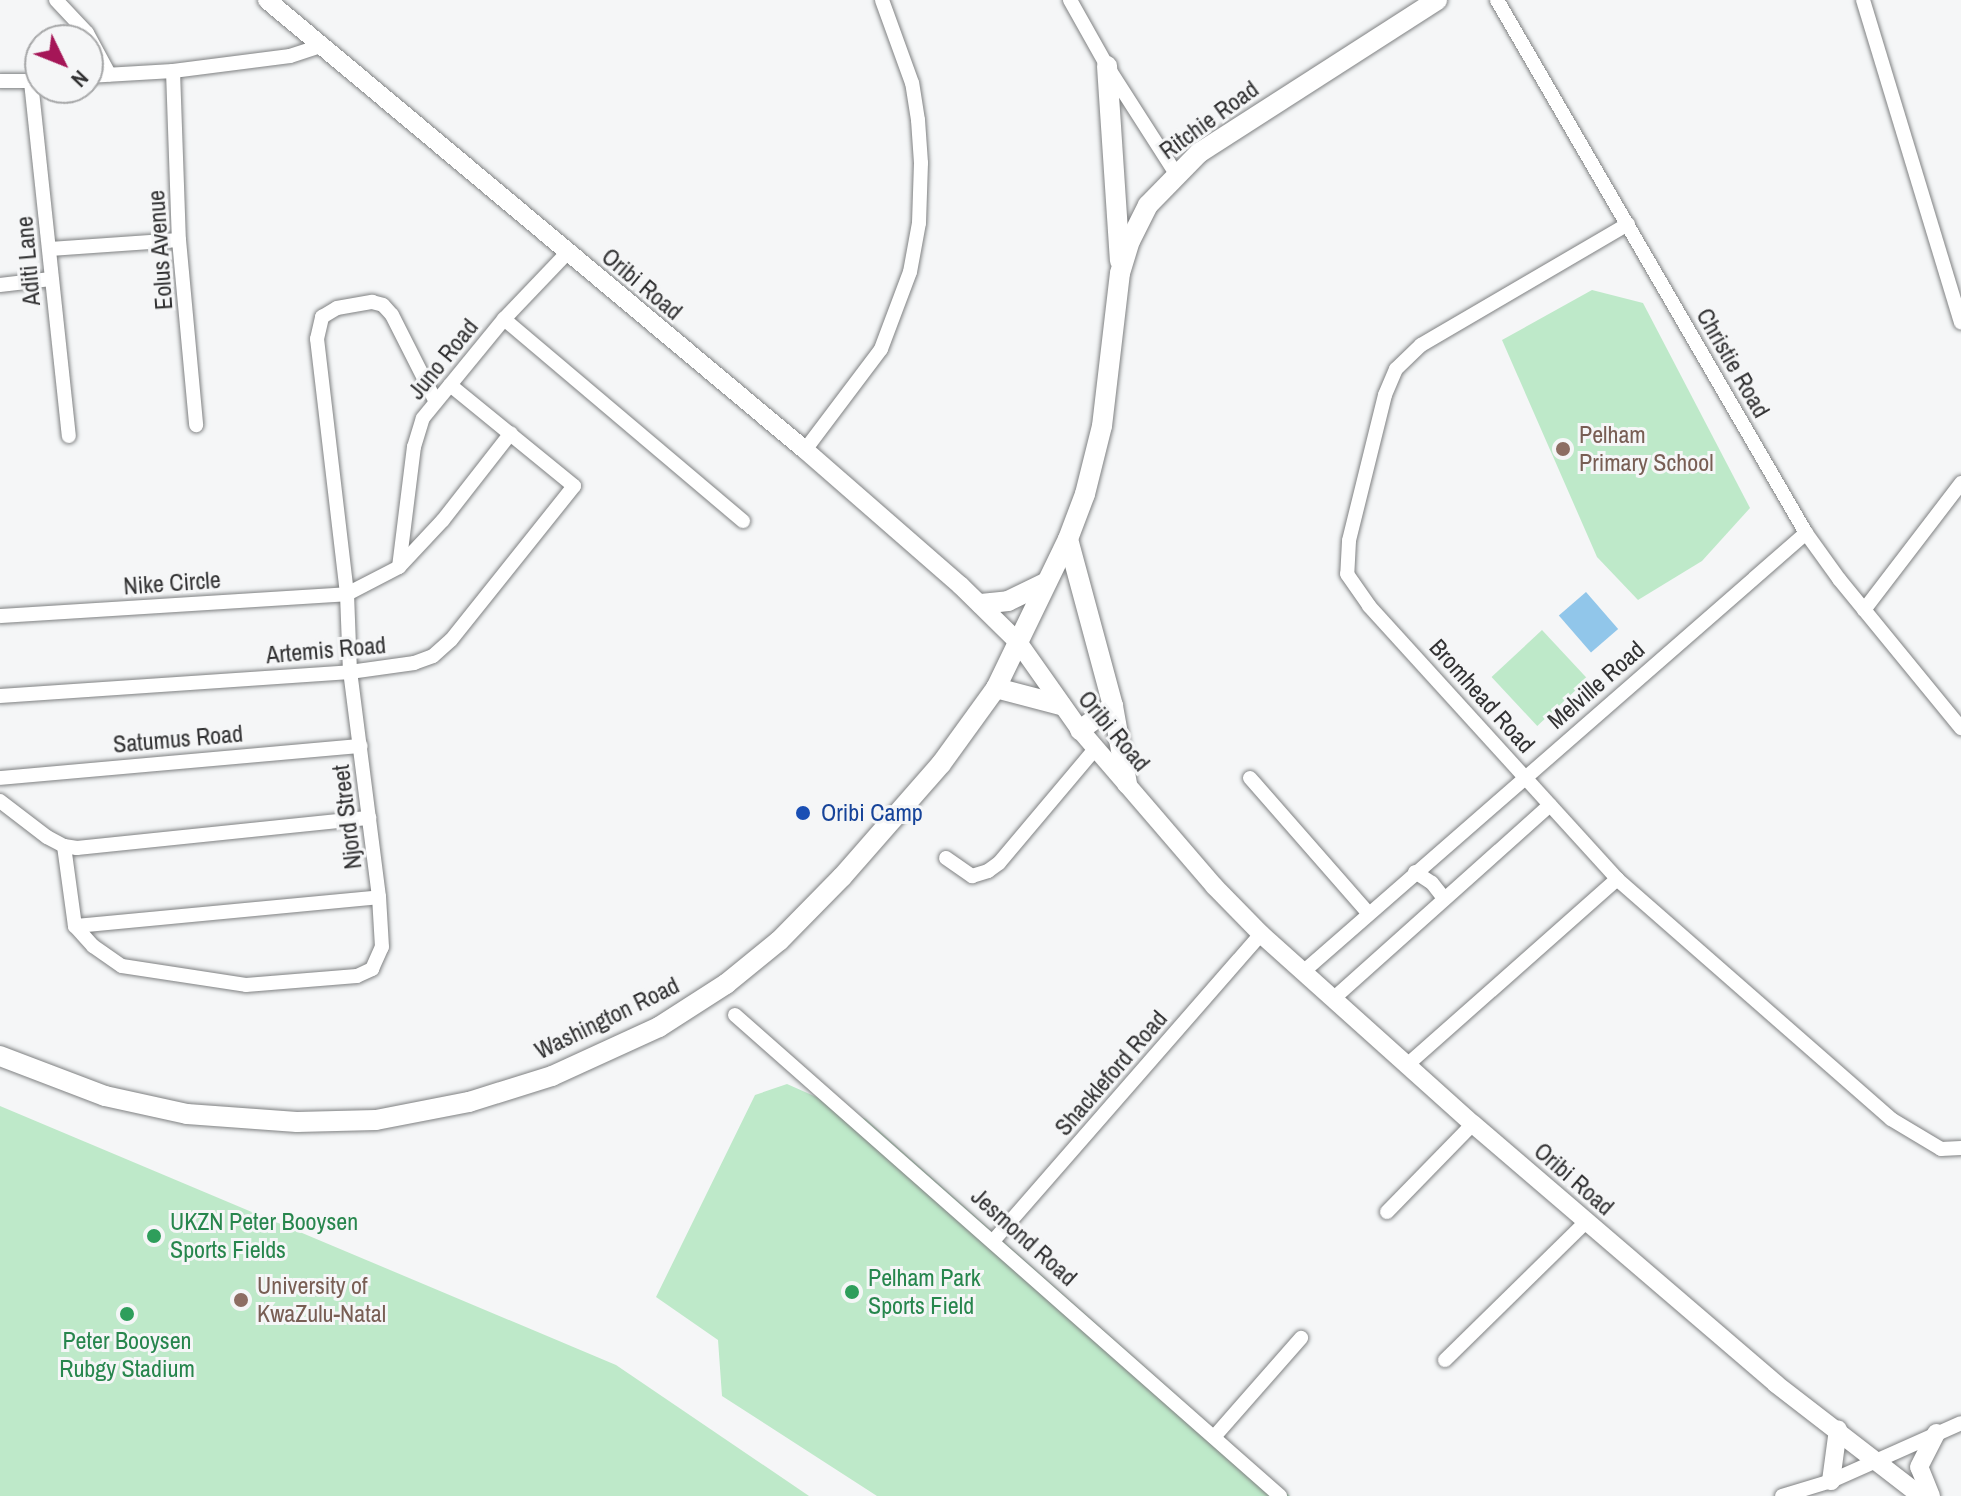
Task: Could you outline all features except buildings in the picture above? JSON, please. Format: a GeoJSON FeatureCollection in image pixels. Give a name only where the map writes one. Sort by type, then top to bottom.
{"type":"FeatureCollection","features":[{"type":"Feature","properties":{"kind":"main road","name":"Ritchie Road"},"geometry":{"type":"LineString","coordinates":[[1085,494],[1102,426],[1120,273],[1130,241],[1148,205],[1176,174],[1210,146],[1437,0]]}},
{"type":"Feature","properties":{"kind":"main road"},"geometry":{"type":"LineString","coordinates":[[1107,66],[1120,273]]}},
{"type":"Feature","properties":{"kind":"main road","name":"Washington Road"},"geometry":{"type":"LineString","coordinates":[[0,1056],[71,1084],[141,1106],[187,1114],[257,1120],[376,1120],[469,1102],[552,1076],[686,1012],[779,941],[911,801],[996,688],[1068,539],[1085,494]]}},
{"type":"Feature","properties":{"kind":"main road"},"geometry":{"type":"LineString","coordinates":[[1068,539],[1113,706],[1127,784]]}},
{"type":"Feature","properties":{"kind":"main road"},"geometry":{"type":"LineString","coordinates":[[981,604],[1008,601],[1047,582]]}},
{"type":"Feature","properties":{"kind":"main road"},"geometry":{"type":"LineString","coordinates":[[996,688],[1061,705]]}},
{"type":"Feature","properties":{"kind":"main road"},"geometry":{"type":"LineString","coordinates":[[1080,730],[1113,706]]}},
{"type":"Feature","properties":{"kind":"street"},"geometry":{"type":"LineString","coordinates":[[56,0],[87,33],[109,74]]}},
{"type":"Feature","properties":{"kind":"street","name":"Oribi Road"},"geometry":{"type":"LineString","coordinates":[[267,0],[805,450],[981,604],[1018,642],[1080,730],[1214,886],[1261,934],[1473,1124],[1776,1384],[1921,1496]]}},
{"type":"Feature","properties":{"kind":"street"},"geometry":{"type":"LineString","coordinates":[[805,450],[867,373],[881,349],[910,272],[919,223],[921,163],[914,96],[882,0]]}},
{"type":"Feature","properties":{"kind":"street"},"geometry":{"type":"LineString","coordinates":[[1070,0],[1107,66],[1176,174]]}},
{"type":"Feature","properties":{"kind":"street","name":"Christie Road"},"geometry":{"type":"LineString","coordinates":[[1497,0],[1806,533],[1864,610],[1961,728]]}},
{"type":"Feature","properties":{"kind":"street"},"geometry":{"type":"LineString","coordinates":[[1863,0],[1961,322]]}},
{"type":"Feature","properties":{"kind":"street"},"geometry":{"type":"LineString","coordinates":[[104,74],[173,71],[290,56],[323,45]]}},
{"type":"Feature","properties":{"kind":"street","name":"Eolus Avenue"},"geometry":{"type":"LineString","coordinates":[[173,71],[179,240],[196,425]]}},
{"type":"Feature","properties":{"kind":"street"},"geometry":{"type":"LineString","coordinates":[[0,81],[24,81]]}},
{"type":"Feature","properties":{"kind":"street","name":"Aditi Lane"},"geometry":{"type":"LineString","coordinates":[[38,104],[51,279],[69,436]]}},
{"type":"Feature","properties":{"kind":"street","name":"Bromhead Road"},"geometry":{"type":"LineString","coordinates":[[1628,224],[1407,356],[1396,369],[1385,395],[1349,541],[1346,563],[1351,585],[1617,879],[1891,1119],[1941,1149],[1961,1148]]}},
{"type":"Feature","properties":{"kind":"street"},"geometry":{"type":"LineString","coordinates":[[50,249],[179,240]]}},
{"type":"Feature","properties":{"kind":"street","name":"Juno Road"},"geometry":{"type":"LineString","coordinates":[[399,567],[417,430],[504,319],[567,253]]}},
{"type":"Feature","properties":{"kind":"street"},"geometry":{"type":"LineString","coordinates":[[0,285],[51,279]]}},
{"type":"Feature","properties":{"kind":"street","name":"Njord Street"},"geometry":{"type":"LineString","coordinates":[[75,926],[106,956],[139,971],[234,984],[278,984],[357,976],[372,969],[382,947],[379,897],[350,672],[347,594],[317,329],[322,317],[337,308],[372,302],[383,305],[392,315],[436,402]]}},
{"type":"Feature","properties":{"kind":"street"},"geometry":{"type":"LineString","coordinates":[[504,319],[743,521]]}},
{"type":"Feature","properties":{"kind":"street"},"geometry":{"type":"LineString","coordinates":[[347,594],[399,567],[443,520],[511,433],[450,385]]}},
{"type":"Feature","properties":{"kind":"street","name":"Artemis Road"},"geometry":{"type":"LineString","coordinates":[[0,696],[350,672],[414,663],[442,650],[574,486],[511,433]]}},
{"type":"Feature","properties":{"kind":"street"},"geometry":{"type":"LineString","coordinates":[[1864,610],[1961,483]]}},
{"type":"Feature","properties":{"kind":"street","name":"Melville Road"},"geometry":{"type":"LineString","coordinates":[[1303,972],[1806,533]]}},
{"type":"Feature","properties":{"kind":"street","name":"Nike Circle"},"geometry":{"type":"LineString","coordinates":[[0,616],[347,594]]}},
{"type":"Feature","properties":{"kind":"street","name":"Satumus Road"},"geometry":{"type":"LineString","coordinates":[[0,778],[361,746]]}},
{"type":"Feature","properties":{"kind":"street"},"geometry":{"type":"LineString","coordinates":[[946,858],[972,876],[999,863],[1096,748]]}},
{"type":"Feature","properties":{"kind":"street"},"geometry":{"type":"LineString","coordinates":[[1250,778],[1368,913]]}},
{"type":"Feature","properties":{"kind":"street"},"geometry":{"type":"LineString","coordinates":[[0,801],[64,846],[93,848],[369,818]]}},
{"type":"Feature","properties":{"kind":"street"},"geometry":{"type":"LineString","coordinates":[[1333,999],[1443,897],[1550,805]]}},
{"type":"Feature","properties":{"kind":"street"},"geometry":{"type":"LineString","coordinates":[[64,846],[75,926],[379,897]]}},
{"type":"Feature","properties":{"kind":"street"},"geometry":{"type":"LineString","coordinates":[[1415,872],[1432,883],[1443,897]]}},
{"type":"Feature","properties":{"kind":"street"},"geometry":{"type":"LineString","coordinates":[[1407,1065],[1617,879]]}},
{"type":"Feature","properties":{"kind":"street","name":"Shackleford Road"},"geometry":{"type":"LineString","coordinates":[[994,1240],[1261,934]]}},
{"type":"Feature","properties":{"kind":"street","name":"Jesmond Road"},"geometry":{"type":"LineString","coordinates":[[735,1015],[994,1240],[1280,1496]]}},
{"type":"Feature","properties":{"kind":"street"},"geometry":{"type":"LineString","coordinates":[[1387,1212],[1473,1124]]}},
{"type":"Feature","properties":{"kind":"street"},"geometry":{"type":"LineString","coordinates":[[1445,1360],[1587,1221]]}},
{"type":"Feature","properties":{"kind":"street"},"geometry":{"type":"LineString","coordinates":[[1214,1437],[1301,1338]]}},
{"type":"Feature","properties":{"kind":"street"},"geometry":{"type":"LineString","coordinates":[[1782,1496],[1831,1481],[1961,1423]]}},
{"type":"Feature","properties":{"kind":"street"},"geometry":{"type":"LineString","coordinates":[[1831,1481],[1838,1429]]}},
{"type":"Feature","properties":{"kind":"street"},"geometry":{"type":"LineString","coordinates":[[1931,1496],[1919,1467],[1936,1433]]}},
{"type":"Feature","properties":{"kind":"green space"},"geometry":{"type":"Polygon","coordinates":[[[1592,290],[1643,303],[1750,508],[1702,561],[1638,600],[1597,557],[1502,340],[1592,290]]]}},
{"type":"Feature","properties":{"kind":"green space"},"geometry":{"type":"Polygon","coordinates":[[[1542,630],[1588,679],[1537,726],[1492,677],[1542,630]]]}},
{"type":"Feature","properties":{"kind":"green space"},"geometry":{"type":"Polygon","coordinates":[[[787,1084],[866,1119],[1290,1496],[877,1496],[722,1396],[718,1340],[656,1297],[755,1095],[787,1084]]]}},
{"type":"Feature","properties":{"kind":"green space","name":"UKZN Peter Booysen Sports Fields"},"geometry":{"type":"Polygon","coordinates":[[[0,1106],[616,1365],[809,1496],[0,1496],[0,1106]]]}},
{"type":"Feature","properties":{"kind":"water"},"geometry":{"type":"Polygon","coordinates":[[[1586,592],[1618,629],[1591,653],[1559,616],[1586,592]]]}},
{"type":"Feature","properties":{"kind":"place","name":"Pelham Primary School"},"geometry":{"type":"Point","coordinates":[1563,449]}},
{"type":"Feature","properties":{"kind":"place","name":"Oribi Camp"},"geometry":{"type":"Point","coordinates":[803,813]}},
{"type":"Feature","properties":{"kind":"place","name":"UKZN Peter Booysen Sports Fields"},"geometry":{"type":"Point","coordinates":[154,1236]}},
{"type":"Feature","properties":{"kind":"place","name":"Pelham Park Sports Field"},"geometry":{"type":"Point","coordinates":[852,1292]}},
{"type":"Feature","properties":{"kind":"place","name":"University of KwaZulu-Natal"},"geometry":{"type":"Point","coordinates":[241,1300]}},
{"type":"Feature","properties":{"kind":"place","name":"Peter Booysen Rubgy Stadium"},"geometry":{"type":"Point","coordinates":[127,1314]}}]}
